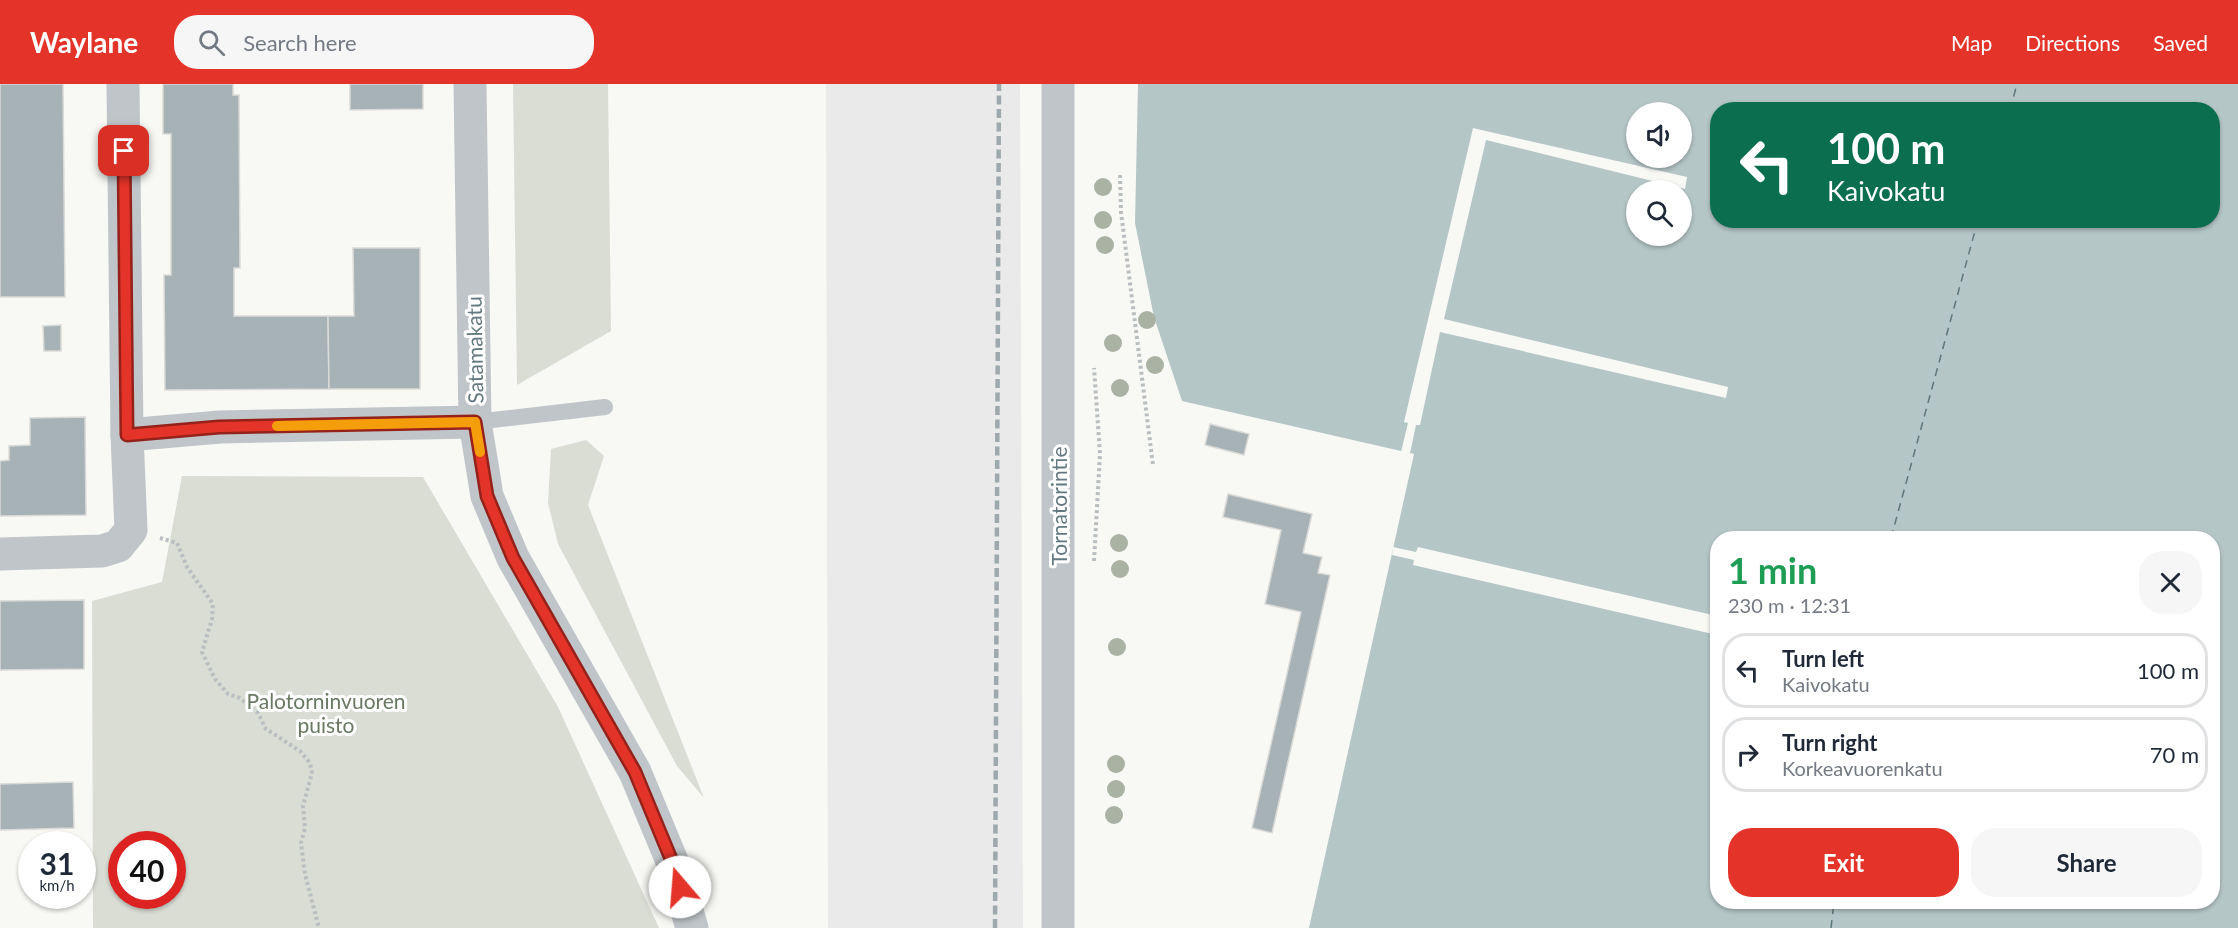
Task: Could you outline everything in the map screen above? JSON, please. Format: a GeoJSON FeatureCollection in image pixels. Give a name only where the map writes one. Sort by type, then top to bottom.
{"type":"FeatureCollection","features":[{"type":"Feature","properties":{"kind":"street"},"geometry":{"type":"LineString","coordinates":[[0,554],[102,551],[118,546],[131,530],[127,435],[123,84]]}},
{"type":"Feature","properties":{"kind":"street","name":"Satamakatu"},"geometry":{"type":"LineString","coordinates":[[470,84],[475,422],[487,496],[513,558],[635,772],[674,866],[692,928]]}},
{"type":"Feature","properties":{"kind":"street","name":"Tornatorintie"},"geometry":{"type":"LineString","coordinates":[[1058,84],[1058,928]]}},
{"type":"Feature","properties":{"kind":"street"},"geometry":{"type":"LineString","coordinates":[[127,435],[219,427],[475,422]]}},
{"type":"Feature","properties":{"kind":"lane"},"geometry":{"type":"LineString","coordinates":[[475,422],[605,407]]}},
{"type":"Feature","properties":{"kind":"path"},"geometry":{"type":"LineString","coordinates":[[1120,175],[1121,212],[1153,465]]}},
{"type":"Feature","properties":{"kind":"path"},"geometry":{"type":"LineString","coordinates":[[158,537],[177,543],[187,567],[213,604],[212,619],[202,652],[215,679],[228,694],[240,698],[258,713],[266,729],[300,751],[310,763],[312,773],[303,806],[305,828],[301,843],[305,874],[319,928]]}},
{"type":"Feature","properties":{"kind":"shaded area"},"geometry":{"type":"Polygon","coordinates":[[[826,84],[1020,84],[1023,928],[828,928],[826,84]]]}},
{"type":"Feature","properties":{"kind":"shaded area"},"geometry":{"type":"Polygon","coordinates":[[[1138,84],[2238,84],[2238,928],[1309,928],[1414,454],[1182,401],[1154,317],[1135,223],[1138,84]]]}},
{"type":"Feature","properties":{"kind":"green space"},"geometry":{"type":"Polygon","coordinates":[[[513,84],[608,84],[611,331],[517,385],[513,84]]]}},
{"type":"Feature","properties":{"kind":"green space"},"geometry":{"type":"Polygon","coordinates":[[[586,440],[604,456],[588,505],[704,798],[677,766],[558,544],[548,503],[551,449],[586,440]]]}},
{"type":"Feature","properties":{"kind":"green space","name":"Palotorninvuoren puisto"},"geometry":{"type":"Polygon","coordinates":[[[182,476],[423,477],[558,707],[659,928],[93,928],[93,909],[96,909],[96,831],[93,831],[92,601],[162,582],[182,476]]]}},
{"type":"Feature","properties":{"kind":"pier"},"geometry":{"type":"Polygon","coordinates":[[[1473,128],[1626,163],[1626,168],[1648,168],[1687,177],[1686,180],[1648,180],[1486,140],[1444,319],[1728,387],[1726,398],[1440,332],[1420,425],[1416,425],[1410,453],[1401,452],[1408,423],[1404,422],[1473,128]]]}},
{"type":"Feature","properties":{"kind":"pier"},"geometry":{"type":"Polygon","coordinates":[[[1393,547],[1416,552],[1418,547],[1710,614],[1710,633],[1413,565],[1414,560],[1392,555],[1393,547]]]}},
{"type":"Feature","properties":{"kind":"building"},"geometry":{"type":"Polygon","coordinates":[[[0,84],[63,84],[65,297],[0,297],[0,84]]]}},
{"type":"Feature","properties":{"kind":"building"},"geometry":{"type":"Polygon","coordinates":[[[163,84],[233,84],[233,95],[239,95],[240,268],[234,268],[234,316],[328,316],[329,389],[165,390],[164,275],[171,275],[171,134],[163,134],[163,84]]]}},
{"type":"Feature","properties":{"kind":"building"},"geometry":{"type":"Polygon","coordinates":[[[350,84],[423,84],[423,109],[350,110],[350,84]]]}},
{"type":"Feature","properties":{"kind":"building"},"geometry":{"type":"Polygon","coordinates":[[[353,248],[420,248],[420,389],[329,389],[328,316],[354,316],[353,248]]]}},
{"type":"Feature","properties":{"kind":"building"},"geometry":{"type":"Polygon","coordinates":[[[61,325],[61,351],[44,351],[43,326],[61,325]]]}},
{"type":"Feature","properties":{"kind":"building"},"geometry":{"type":"Polygon","coordinates":[[[85,417],[86,515],[0,516],[0,461],[9,460],[9,446],[30,445],[30,418],[85,417]]]}},
{"type":"Feature","properties":{"kind":"building"},"geometry":{"type":"Polygon","coordinates":[[[1210,424],[1249,434],[1244,455],[1205,445],[1210,424]]]}},
{"type":"Feature","properties":{"kind":"building"},"geometry":{"type":"Polygon","coordinates":[[[1228,494],[1312,514],[1303,553],[1322,557],[1318,573],[1330,575],[1272,833],[1252,828],[1301,612],[1265,604],[1281,530],[1223,517],[1228,494]]]}},
{"type":"Feature","properties":{"kind":"building"},"geometry":{"type":"Polygon","coordinates":[[[84,600],[84,669],[0,670],[0,601],[84,600]]]}},
{"type":"Feature","properties":{"kind":"building"},"geometry":{"type":"Polygon","coordinates":[[[73,782],[74,828],[0,830],[0,784],[73,782]]]}},
{"type":"Feature","properties":{"kind":"ferry route"},"geometry":{"type":"LineString","coordinates":[[2012,102],[2017,84]]}},
{"type":"Feature","properties":{"kind":"ferry route"},"geometry":{"type":"LineString","coordinates":[[1893,531],[1976,228]]}},
{"type":"Feature","properties":{"kind":"ferry route"},"geometry":{"type":"LineString","coordinates":[[1831,928],[1833,909]]}},
{"type":"Feature","properties":{"kind":"railway"},"geometry":{"type":"LineString","coordinates":[[995,928],[999,84]]}},
{"type":"Feature","properties":{"kind":"slow traffic"},"geometry":{"type":"LineString","coordinates":[[277,426],[475,422],[480,452]]}},
{"type":"Feature","properties":{"kind":"route"},"geometry":{"type":"LineString","coordinates":[[124,151],[127,435],[219,427],[475,422],[487,496],[513,558],[635,772],[674,866],[680,887]]}}]}
